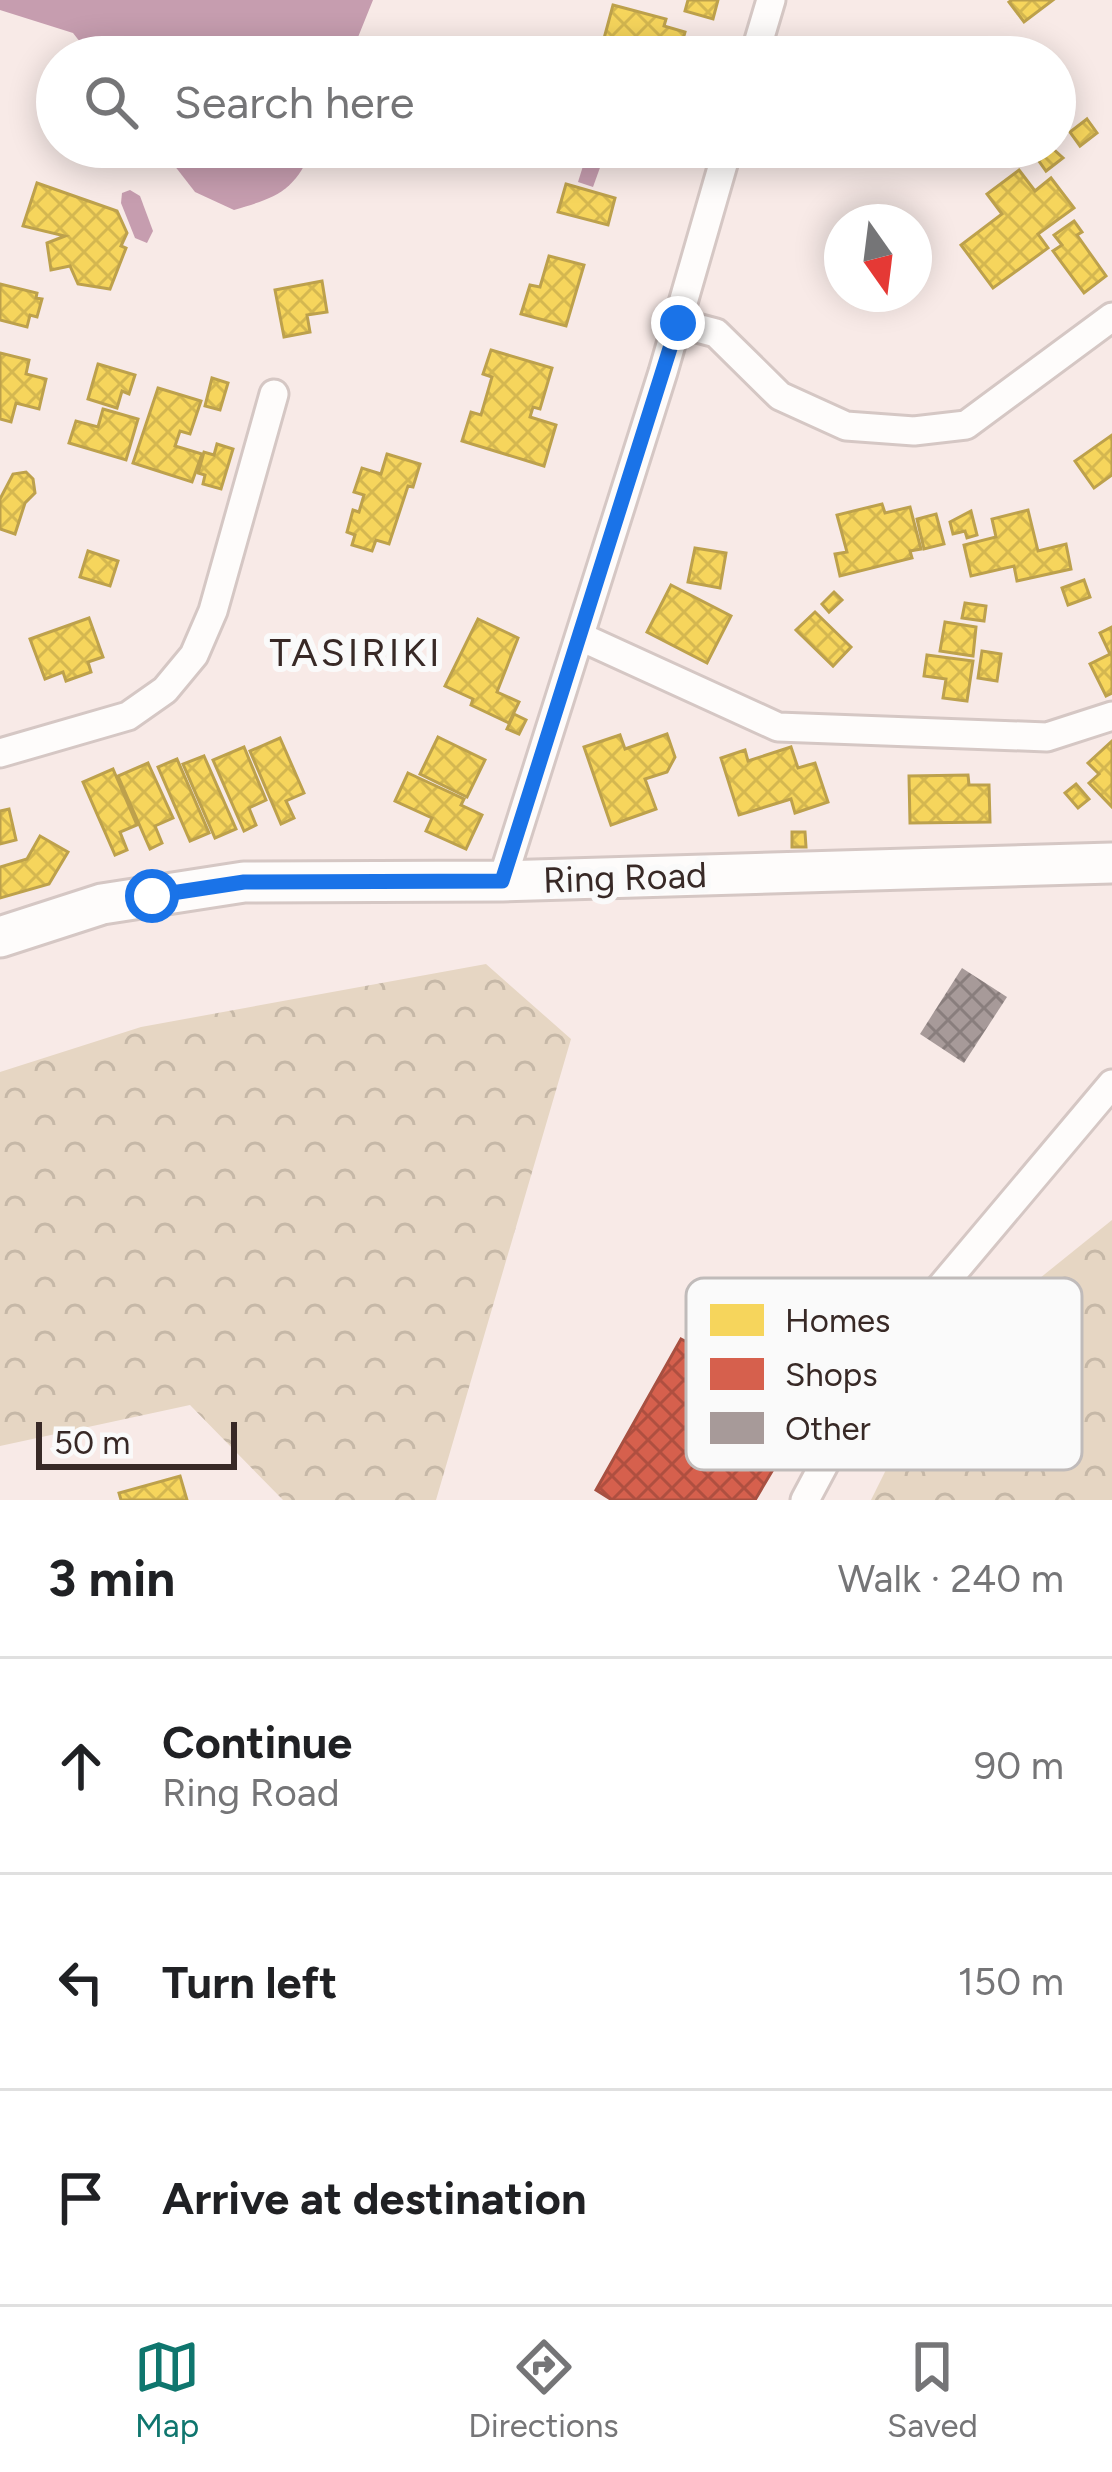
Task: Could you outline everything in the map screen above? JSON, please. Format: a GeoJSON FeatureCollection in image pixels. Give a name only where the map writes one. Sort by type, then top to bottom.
{"type":"FeatureCollection","features":[{"type":"Feature","properties":{"kind":"main road","name":"Ring Road"},"geometry":{"type":"LineString","coordinates":[[0,937],[102,904],[244,882],[502,881],[1112,863]]}},
{"type":"Feature","properties":{"kind":"street"},"geometry":{"type":"LineString","coordinates":[[760,36],[771,0]]}},
{"type":"Feature","properties":{"kind":"street"},"geometry":{"type":"LineString","coordinates":[[502,881],[581,638],[722,168]]}},
{"type":"Feature","properties":{"kind":"street"},"geometry":{"type":"LineString","coordinates":[[678,323],[716,333],[780,396],[846,426],[914,431],[966,425],[1112,316]]}},
{"type":"Feature","properties":{"kind":"street"},"geometry":{"type":"LineString","coordinates":[[0,753],[128,716],[165,690],[194,655],[213,611],[274,394]]}},
{"type":"Feature","properties":{"kind":"street"},"geometry":{"type":"LineString","coordinates":[[581,638],[778,727],[1047,737],[1112,716]]}},
{"type":"Feature","properties":{"kind":"street"},"geometry":{"type":"LineString","coordinates":[[949,1278],[1112,1084]]}},
{"type":"Feature","properties":{"kind":"street"},"geometry":{"type":"LineString","coordinates":[[805,1500],[821,1470]]}},
{"type":"Feature","properties":{"kind":"green space"},"geometry":{"type":"Polygon","coordinates":[[[486,964],[571,1039],[436,1500],[283,1500],[190,1405],[0,1446],[0,1072],[141,1027],[486,964]]]}},
{"type":"Feature","properties":{"kind":"green space"},"geometry":{"type":"Polygon","coordinates":[[[1112,1220],[1112,1500],[871,1500],[886,1470],[1082,1470],[1082,1278],[1040,1278],[1112,1220]]]}},
{"type":"Feature","properties":{"kind":"shaded area"},"geometry":{"type":"Polygon","coordinates":[[[0,0],[373,0],[358,36],[75,36],[0,10],[0,0]]]}},
{"type":"Feature","properties":{"kind":"shaded area"},"geometry":{"type":"Polygon","coordinates":[[[176,168],[302,168],[283,190],[234,210],[195,192],[176,168]]]}},
{"type":"Feature","properties":{"kind":"shaded area"},"geometry":{"type":"Polygon","coordinates":[[[582,168],[600,168],[593,187],[578,182],[582,168]]]}},
{"type":"Feature","properties":{"kind":"shaded area"},"geometry":{"type":"Polygon","coordinates":[[[130,190],[140,196],[153,231],[147,243],[135,238],[121,203],[122,193],[130,190]]]}},
{"type":"Feature","properties":{"kind":"building: Homes"},"geometry":{"type":"Polygon","coordinates":[[[688,0],[718,0],[713,19],[685,11],[688,0]]]}},
{"type":"Feature","properties":{"kind":"building: Homes"},"geometry":{"type":"Polygon","coordinates":[[[1012,0],[1053,0],[1024,22],[1012,0]]]}},
{"type":"Feature","properties":{"kind":"building: Homes"},"geometry":{"type":"Polygon","coordinates":[[[613,5],[666,19],[664,26],[685,32],[684,36],[605,36],[613,5]]]}},
{"type":"Feature","properties":{"kind":"building: Homes"},"geometry":{"type":"Polygon","coordinates":[[[1087,119],[1097,133],[1080,146],[1076,127],[1087,119]]]}},
{"type":"Feature","properties":{"kind":"building: Homes"},"geometry":{"type":"Polygon","coordinates":[[[1019,170],[1035,191],[1051,178],[1074,208],[1038,234],[1048,248],[993,288],[961,245],[1002,214],[987,194],[1019,170]]]}},
{"type":"Feature","properties":{"kind":"building: Homes"},"geometry":{"type":"Polygon","coordinates":[[[37,183],[117,211],[127,233],[121,246],[126,248],[110,289],[78,284],[70,266],[51,270],[47,243],[65,236],[23,226],[37,183]]]}},
{"type":"Feature","properties":{"kind":"building: Homes"},"geometry":{"type":"Polygon","coordinates":[[[566,184],[615,198],[608,225],[558,212],[566,184]]]}},
{"type":"Feature","properties":{"kind":"building: Homes"},"geometry":{"type":"Polygon","coordinates":[[[1074,221],[1082,232],[1077,235],[1106,276],[1084,293],[1053,251],[1062,245],[1054,235],[1074,221]]]}},
{"type":"Feature","properties":{"kind":"building: Homes"},"geometry":{"type":"Polygon","coordinates":[[[549,256],[584,265],[566,326],[521,314],[530,285],[540,287],[549,256]]]}},
{"type":"Feature","properties":{"kind":"building: Homes"},"geometry":{"type":"Polygon","coordinates":[[[322,281],[327,312],[307,315],[310,332],[284,337],[275,290],[322,281]]]}},
{"type":"Feature","properties":{"kind":"building: Homes"},"geometry":{"type":"Polygon","coordinates":[[[0,284],[37,293],[36,298],[42,299],[37,317],[30,315],[27,327],[0,320],[0,284]]]}},
{"type":"Feature","properties":{"kind":"building: Homes"},"geometry":{"type":"Polygon","coordinates":[[[491,350],[552,368],[540,409],[533,407],[530,417],[556,425],[544,466],[462,441],[471,412],[481,415],[492,377],[483,374],[491,350]]]}},
{"type":"Feature","properties":{"kind":"building: Homes"},"geometry":{"type":"Polygon","coordinates":[[[0,353],[29,360],[26,374],[46,379],[39,409],[16,403],[11,422],[0,419],[0,353]]]}},
{"type":"Feature","properties":{"kind":"building: Homes"},"geometry":{"type":"Polygon","coordinates":[[[98,364],[135,375],[129,394],[122,391],[117,408],[88,399],[98,364]]]}},
{"type":"Feature","properties":{"kind":"building: Homes"},"geometry":{"type":"Polygon","coordinates":[[[212,378],[228,383],[220,410],[205,406],[212,378]]]}},
{"type":"Feature","properties":{"kind":"building: Homes"},"geometry":{"type":"Polygon","coordinates":[[[158,388],[201,401],[190,434],[180,431],[175,446],[202,454],[192,482],[133,463],[158,388]]]}},
{"type":"Feature","properties":{"kind":"building: Homes"},"geometry":{"type":"Polygon","coordinates":[[[103,409],[138,419],[126,460],[69,443],[76,421],[98,427],[103,409]]]}},
{"type":"Feature","properties":{"kind":"building: Homes"},"geometry":{"type":"Polygon","coordinates":[[[1112,435],[1112,475],[1094,488],[1075,461],[1112,435]]]}},
{"type":"Feature","properties":{"kind":"building: Homes"},"geometry":{"type":"Polygon","coordinates":[[[217,444],[233,449],[221,489],[203,484],[205,475],[198,473],[204,452],[214,455],[217,444]]]}},
{"type":"Feature","properties":{"kind":"building: Homes"},"geometry":{"type":"Polygon","coordinates":[[[387,454],[420,464],[389,544],[376,540],[372,551],[352,545],[355,535],[347,532],[353,510],[359,512],[364,495],[354,492],[362,468],[381,474],[387,454]]]}},
{"type":"Feature","properties":{"kind":"building: Homes"},"geometry":{"type":"Polygon","coordinates":[[[26,472],[33,479],[35,493],[25,503],[15,534],[0,529],[0,499],[13,474],[26,472]]]}},
{"type":"Feature","properties":{"kind":"building: Homes"},"geometry":{"type":"Polygon","coordinates":[[[882,504],[885,513],[910,507],[921,549],[910,551],[912,558],[840,576],[835,554],[847,552],[837,515],[882,504]]]}},
{"type":"Feature","properties":{"kind":"building: Homes"},"geometry":{"type":"Polygon","coordinates":[[[1028,510],[1038,551],[1066,544],[1071,569],[1017,581],[1014,566],[971,576],[964,545],[996,537],[992,519],[1028,510]]]}},
{"type":"Feature","properties":{"kind":"building: Homes"},"geometry":{"type":"Polygon","coordinates":[[[971,511],[977,535],[953,534],[950,522],[971,511]]]}},
{"type":"Feature","properties":{"kind":"building: Homes"},"geometry":{"type":"Polygon","coordinates":[[[936,514],[944,544],[924,549],[917,519],[936,514]]]}},
{"type":"Feature","properties":{"kind":"building: Homes"},"geometry":{"type":"Polygon","coordinates":[[[695,548],[726,553],[720,588],[688,582],[695,548]]]}},
{"type":"Feature","properties":{"kind":"building: Homes"},"geometry":{"type":"Polygon","coordinates":[[[88,551],[118,561],[110,586],[80,577],[88,551]]]}},
{"type":"Feature","properties":{"kind":"building: Homes"},"geometry":{"type":"Polygon","coordinates":[[[1084,580],[1090,597],[1068,605],[1062,588],[1084,580]]]}},
{"type":"Feature","properties":{"kind":"building: Homes"},"geometry":{"type":"Polygon","coordinates":[[[671,585],[731,616],[707,663],[647,632],[671,585]]]}},
{"type":"Feature","properties":{"kind":"building: Homes"},"geometry":{"type":"Polygon","coordinates":[[[834,592],[842,600],[829,612],[822,604],[834,592]]]}},
{"type":"Feature","properties":{"kind":"building: Homes"},"geometry":{"type":"Polygon","coordinates":[[[965,603],[986,606],[984,621],[962,618],[965,603]]]}},
{"type":"Feature","properties":{"kind":"building: Homes"},"geometry":{"type":"Polygon","coordinates":[[[815,612],[851,647],[833,666],[796,630],[815,612]]]}},
{"type":"Feature","properties":{"kind":"building: Homes"},"geometry":{"type":"Polygon","coordinates":[[[89,618],[103,657],[88,662],[91,672],[66,681],[63,672],[45,679],[30,639],[89,618]]]}},
{"type":"Feature","properties":{"kind":"building: Homes"},"geometry":{"type":"Polygon","coordinates":[[[478,619],[518,638],[497,692],[519,702],[509,723],[445,686],[478,619]]]}},
{"type":"Feature","properties":{"kind":"building: Homes"},"geometry":{"type":"Polygon","coordinates":[[[945,622],[976,627],[973,656],[940,651],[945,622]]]}},
{"type":"Feature","properties":{"kind":"building: Homes"},"geometry":{"type":"Polygon","coordinates":[[[1112,627],[1112,693],[1106,696],[1090,664],[1110,654],[1100,633],[1112,627]]]}},
{"type":"Feature","properties":{"kind":"building: Homes"},"geometry":{"type":"Polygon","coordinates":[[[982,651],[1001,654],[997,681],[978,678],[982,651]]]}},
{"type":"Feature","properties":{"kind":"building: Homes"},"geometry":{"type":"Polygon","coordinates":[[[927,655],[973,661],[967,701],[943,698],[946,679],[924,676],[927,655]]]}},
{"type":"Feature","properties":{"kind":"building: Homes"},"geometry":{"type":"Polygon","coordinates":[[[514,714],[526,720],[519,734],[507,729],[514,714]]]}},
{"type":"Feature","properties":{"kind":"building: Homes"},"geometry":{"type":"Polygon","coordinates":[[[667,734],[675,757],[667,772],[645,779],[656,809],[611,825],[584,747],[620,735],[625,749],[667,734]]]}},
{"type":"Feature","properties":{"kind":"building: Homes"},"geometry":{"type":"Polygon","coordinates":[[[438,737],[485,760],[467,797],[420,774],[438,737]]]}},
{"type":"Feature","properties":{"kind":"building: Homes"},"geometry":{"type":"Polygon","coordinates":[[[280,738],[304,793],[286,801],[294,818],[281,824],[250,751],[280,738]]]}},
{"type":"Feature","properties":{"kind":"building: Homes"},"geometry":{"type":"Polygon","coordinates":[[[1112,741],[1112,807],[1089,783],[1099,774],[1088,763],[1112,741]]]}},
{"type":"Feature","properties":{"kind":"building: Homes"},"geometry":{"type":"Polygon","coordinates":[[[244,747],[266,800],[249,808],[256,825],[244,831],[213,760],[244,747]]]}},
{"type":"Feature","properties":{"kind":"building: Homes"},"geometry":{"type":"Polygon","coordinates":[[[791,747],[798,768],[815,763],[828,802],[795,813],[791,799],[739,815],[721,758],[745,750],[748,761],[791,747]]]}},
{"type":"Feature","properties":{"kind":"building: Homes"},"geometry":{"type":"Polygon","coordinates":[[[204,756],[236,829],[215,838],[183,764],[204,756]]]}},
{"type":"Feature","properties":{"kind":"building: Homes"},"geometry":{"type":"Polygon","coordinates":[[[177,759],[209,833],[190,841],[158,767],[177,759]]]}},
{"type":"Feature","properties":{"kind":"building: Homes"},"geometry":{"type":"Polygon","coordinates":[[[148,763],[173,818],[155,826],[162,843],[150,849],[118,776],[148,763]]]}},
{"type":"Feature","properties":{"kind":"building: Homes"},"geometry":{"type":"Polygon","coordinates":[[[113,769],[137,825],[120,832],[127,850],[115,855],[83,782],[113,769]]]}},
{"type":"Feature","properties":{"kind":"building: Homes"},"geometry":{"type":"Polygon","coordinates":[[[408,773],[464,799],[461,805],[482,815],[466,849],[426,831],[432,818],[395,801],[408,773]]]}},
{"type":"Feature","properties":{"kind":"building: Homes"},"geometry":{"type":"Polygon","coordinates":[[[968,775],[969,785],[989,785],[990,822],[910,823],[909,776],[968,775]]]}},
{"type":"Feature","properties":{"kind":"building: Homes"},"geometry":{"type":"Polygon","coordinates":[[[1076,784],[1089,799],[1078,808],[1065,793],[1076,784]]]}},
{"type":"Feature","properties":{"kind":"building: Homes"},"geometry":{"type":"Polygon","coordinates":[[[9,809],[16,840],[0,844],[0,811],[9,809]]]}},
{"type":"Feature","properties":{"kind":"building: Homes"},"geometry":{"type":"Polygon","coordinates":[[[792,832],[805,832],[806,847],[792,847],[792,832]]]}},
{"type":"Feature","properties":{"kind":"building: Homes"},"geometry":{"type":"Polygon","coordinates":[[[40,836],[68,852],[49,884],[0,898],[0,867],[27,859],[40,836]]]}},
{"type":"Feature","properties":{"kind":"building: Homes"},"geometry":{"type":"Polygon","coordinates":[[[180,1476],[187,1500],[121,1500],[119,1493],[180,1476]]]}},
{"type":"Feature","properties":{"kind":"building: Shops"},"geometry":{"type":"Polygon","coordinates":[[[681,1339],[686,1342],[686,1470],[773,1470],[755,1500],[612,1500],[596,1490],[681,1339]]]}},
{"type":"Feature","properties":{"kind":"building: Other"},"geometry":{"type":"Polygon","coordinates":[[[962,968],[1007,997],[964,1063],[920,1034],[962,968]]]}},
{"type":"Feature","properties":{"kind":"district","name":"TASIRIKI"},"geometry":{"type":"Point","coordinates":[356,652]}},
{"type":"Feature","properties":{"kind":"route"},"geometry":{"type":"LineString","coordinates":[[152,896],[244,882],[502,881],[678,323]]}}]}
